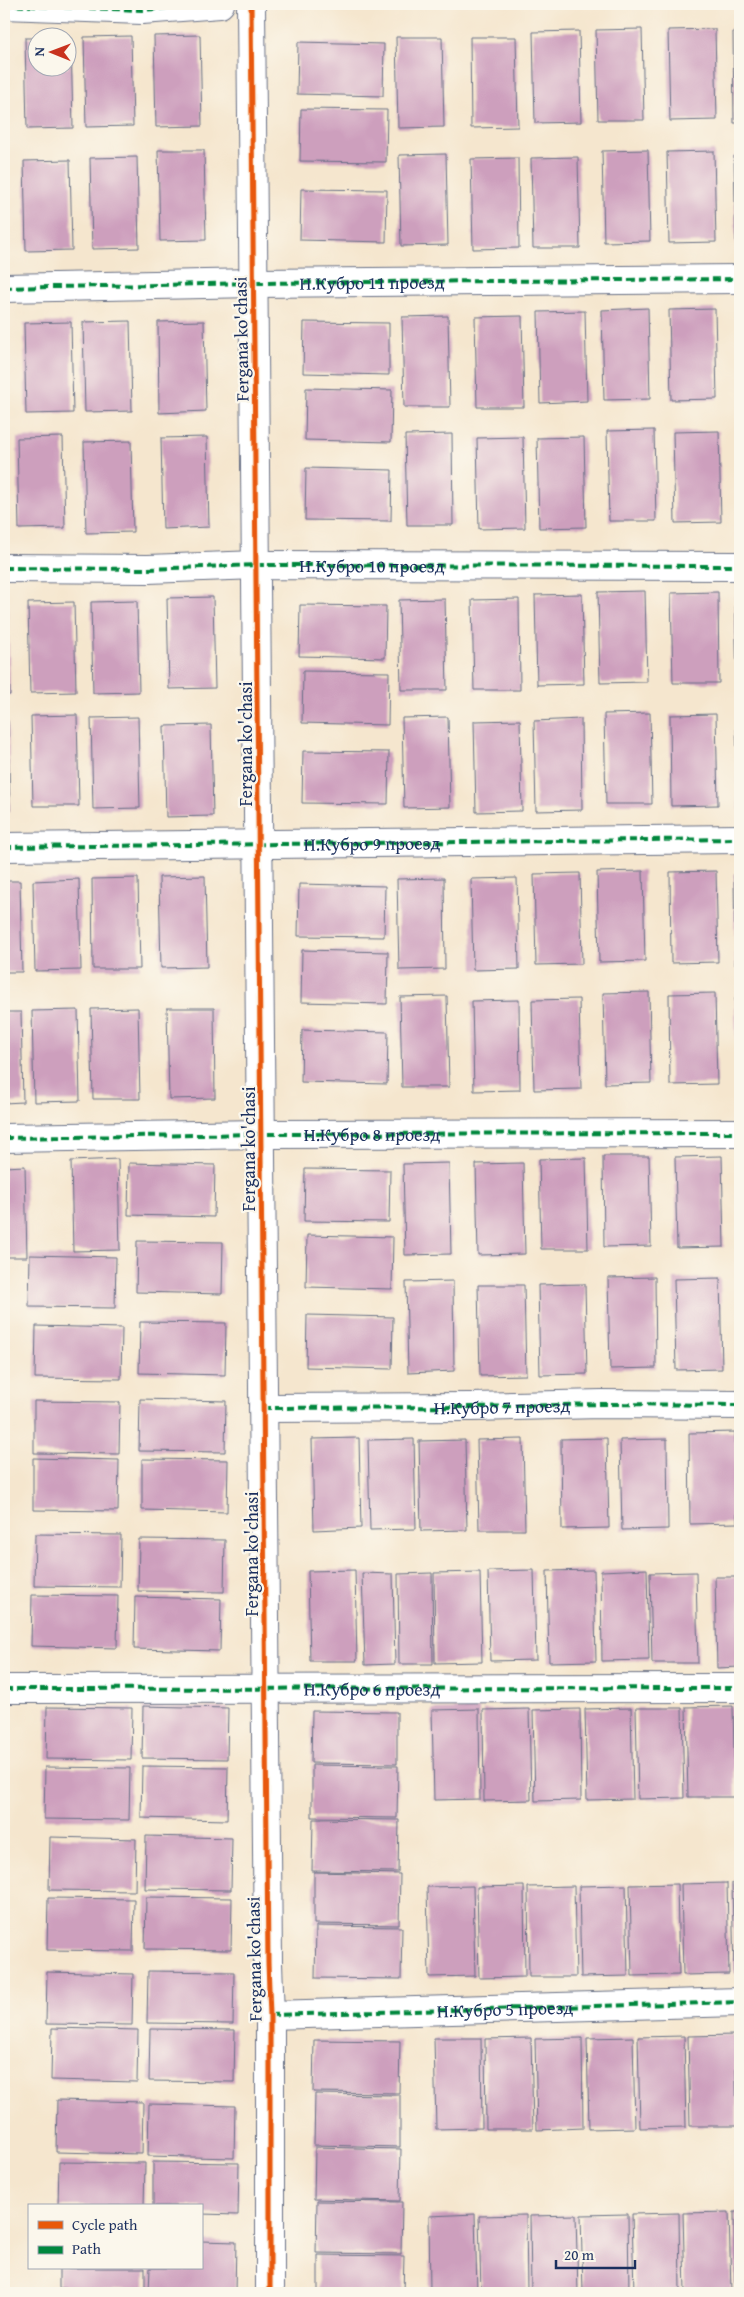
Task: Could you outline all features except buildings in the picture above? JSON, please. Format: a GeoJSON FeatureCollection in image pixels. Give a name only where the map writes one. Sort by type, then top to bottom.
{"type":"FeatureCollection","features":[{"type":"Feature","properties":{"kind":"street"},"geometry":{"type":"LineString","coordinates":[[4,5],[142,10],[220,4]]}},
{"type":"Feature","properties":{"kind":"street","name":"Fergana ko'chasi"},"geometry":{"type":"LineString","coordinates":[[251,4],[255,283],[265,1688],[270,2015],[270,2293]]}},
{"type":"Feature","properties":{"kind":"street","name":"Н.Кубро 11 проезд"},"geometry":{"type":"LineString","coordinates":[[4,288],[255,283],[740,279]]}},
{"type":"Feature","properties":{"kind":"street","name":"Н.Кубро 10 проезд"},"geometry":{"type":"LineString","coordinates":[[4,568],[148,569],[257,565],[740,566]]}},
{"type":"Feature","properties":{"kind":"street","name":"Н.Кубро 9 проезд"},"geometry":{"type":"LineString","coordinates":[[4,847],[740,839]]}},
{"type":"Feature","properties":{"kind":"street","name":"Н.Кубро 8 проезд"},"geometry":{"type":"LineString","coordinates":[[4,1138],[262,1134],[740,1133]]}},
{"type":"Feature","properties":{"kind":"street","name":"Н.Кубро 7 проезд"},"geometry":{"type":"LineString","coordinates":[[263,1408],[462,1408],[602,1404],[740,1405]]}},
{"type":"Feature","properties":{"kind":"street","name":"Н.Кубро 6 проезд"},"geometry":{"type":"LineString","coordinates":[[4,1689],[740,1688]]}},
{"type":"Feature","properties":{"kind":"street","name":"Н.Кубро 5 проезд"},"geometry":{"type":"LineString","coordinates":[[270,2015],[740,2002]]}},
{"type":"Feature","properties":{"kind":"marked path"},"geometry":{"type":"LineString","coordinates":[[4,5],[142,10],[220,4]]}},
{"type":"Feature","properties":{"kind":"marked path"},"geometry":{"type":"LineString","coordinates":[[4,288],[255,283],[740,279]]}},
{"type":"Feature","properties":{"kind":"marked path"},"geometry":{"type":"LineString","coordinates":[[4,568],[148,569],[257,565],[740,566]]}},
{"type":"Feature","properties":{"kind":"marked path"},"geometry":{"type":"LineString","coordinates":[[4,847],[740,839]]}},
{"type":"Feature","properties":{"kind":"marked path"},"geometry":{"type":"LineString","coordinates":[[4,1138],[262,1134],[740,1133]]}},
{"type":"Feature","properties":{"kind":"marked path"},"geometry":{"type":"LineString","coordinates":[[263,1408],[602,1404],[740,1405]]}},
{"type":"Feature","properties":{"kind":"marked path"},"geometry":{"type":"LineString","coordinates":[[4,1689],[740,1688]]}},
{"type":"Feature","properties":{"kind":"marked path"},"geometry":{"type":"LineString","coordinates":[[270,2015],[740,2002]]}},
{"type":"Feature","properties":{"kind":"cycle path"},"geometry":{"type":"LineString","coordinates":[[251,4],[268,1963],[270,2015],[270,2293]]}}]}
